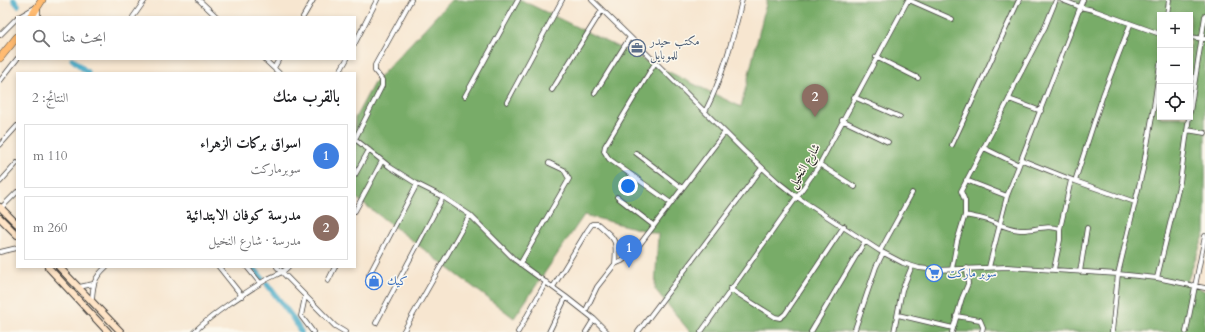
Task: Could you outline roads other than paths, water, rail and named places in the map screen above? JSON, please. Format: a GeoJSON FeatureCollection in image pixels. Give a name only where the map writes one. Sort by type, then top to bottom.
{"type":"FeatureCollection","features":[{"type":"Feature","properties":{"kind":"main road"},"geometry":{"type":"LineString","coordinates":[[32,16],[40,3]]}},
{"type":"Feature","properties":{"kind":"main road"},"geometry":{"type":"LineString","coordinates":[[0,58],[16,38]]}},
{"type":"Feature","properties":{"kind":"main road"},"geometry":{"type":"LineString","coordinates":[[1,208],[16,223]]}},
{"type":"Feature","properties":{"kind":"main road"},"geometry":{"type":"LineString","coordinates":[[0,218],[16,234]]}},
{"type":"Feature","properties":{"kind":"main road"},"geometry":{"type":"LineString","coordinates":[[49,268],[108,332]]}},
{"type":"Feature","properties":{"kind":"main road"},"geometry":{"type":"LineString","coordinates":[[60,268],[121,332]]}},
{"type":"Feature","properties":{"kind":"street"},"geometry":{"type":"LineString","coordinates":[[134,16],[145,0]]}},
{"type":"Feature","properties":{"kind":"street"},"geometry":{"type":"LineString","coordinates":[[199,0],[216,16]]}},
{"type":"Feature","properties":{"kind":"street"},"geometry":{"type":"LineString","coordinates":[[304,16],[313,0]]}},
{"type":"Feature","properties":{"kind":"street"},"geometry":{"type":"LineString","coordinates":[[356,41],[377,0]]}},
{"type":"Feature","properties":{"kind":"street"},"geometry":{"type":"LineString","coordinates":[[356,137],[382,86],[382,80],[375,71],[375,65],[411,0]]}},
{"type":"Feature","properties":{"kind":"street"},"geometry":{"type":"LineString","coordinates":[[466,96],[518,0]]}},
{"type":"Feature","properties":{"kind":"street"},"geometry":{"type":"LineString","coordinates":[[507,102],[562,0]]}},
{"type":"Feature","properties":{"kind":"street"},"geometry":{"type":"LineString","coordinates":[[592,0],[762,168],[797,197],[882,252],[903,263],[919,268],[937,270],[989,267],[1118,274],[1157,278],[1205,288]]}},
{"type":"Feature","properties":{"kind":"street"},"geometry":{"type":"LineString","coordinates":[[705,112],[717,89],[728,55],[742,0]]}},
{"type":"Feature","properties":{"kind":"street"},"geometry":{"type":"LineString","coordinates":[[909,0],[952,18]]}},
{"type":"Feature","properties":{"kind":"street","name":"شارع النخيل"},"geometry":{"type":"LineString","coordinates":[[701,332],[819,164],[854,97],[909,0]]}},
{"type":"Feature","properties":{"kind":"street"},"geometry":{"type":"LineString","coordinates":[[952,145],[1019,0]]}},
{"type":"Feature","properties":{"kind":"street"},"geometry":{"type":"LineString","coordinates":[[952,269],[957,241],[965,216],[965,201],[961,191],[1045,27],[1056,0]]}},
{"type":"Feature","properties":{"kind":"street"},"geometry":{"type":"LineString","coordinates":[[1062,0],[1080,8],[1092,10],[1130,25],[1157,33]]}},
{"type":"Feature","properties":{"kind":"street"},"geometry":{"type":"LineString","coordinates":[[989,267],[1007,196],[1083,0]]}},
{"type":"Feature","properties":{"kind":"street"},"geometry":{"type":"LineString","coordinates":[[1168,12],[1170,0]]}},
{"type":"Feature","properties":{"kind":"street"},"geometry":{"type":"LineString","coordinates":[[38,16],[40,3]]}},
{"type":"Feature","properties":{"kind":"street"},"geometry":{"type":"LineString","coordinates":[[21,16],[40,3]]}},
{"type":"Feature","properties":{"kind":"street"},"geometry":{"type":"LineString","coordinates":[[552,90],[602,10]]}},
{"type":"Feature","properties":{"kind":"street"},"geometry":{"type":"LineString","coordinates":[[1193,95],[1203,39],[1205,16]]}},
{"type":"Feature","properties":{"kind":"street"},"geometry":{"type":"LineString","coordinates":[[0,36],[16,20]]}},
{"type":"Feature","properties":{"kind":"street"},"geometry":{"type":"LineString","coordinates":[[1054,270],[1060,240],[1060,229],[1073,181],[1103,95],[1130,25]]}},
{"type":"Feature","properties":{"kind":"street"},"geometry":{"type":"LineString","coordinates":[[595,93],[630,37]]}},
{"type":"Feature","properties":{"kind":"street"},"geometry":{"type":"LineString","coordinates":[[1193,37],[1203,39]]}},
{"type":"Feature","properties":{"kind":"street"},"geometry":{"type":"LineString","coordinates":[[876,57],[918,78]]}},
{"type":"Feature","properties":{"kind":"street"},"geometry":{"type":"LineString","coordinates":[[0,81],[16,60]]}},
{"type":"Feature","properties":{"kind":"street"},"geometry":{"type":"LineString","coordinates":[[265,60],[279,72]]}},
{"type":"Feature","properties":{"kind":"street"},"geometry":{"type":"LineString","coordinates":[[274,68],[278,60]]}},
{"type":"Feature","properties":{"kind":"street"},"geometry":{"type":"LineString","coordinates":[[340,72],[346,60]]}},
{"type":"Feature","properties":{"kind":"street"},"geometry":{"type":"LineString","coordinates":[[655,63],[605,146],[604,151],[609,159],[671,203]]}},
{"type":"Feature","properties":{"kind":"street"},"geometry":{"type":"LineString","coordinates":[[1112,332],[1118,274],[1149,140],[1157,84]]}},
{"type":"Feature","properties":{"kind":"street"},"geometry":{"type":"LineString","coordinates":[[854,97],[900,117]]}},
{"type":"Feature","properties":{"kind":"street"},"geometry":{"type":"LineString","coordinates":[[1009,99],[1041,111]]}},
{"type":"Feature","properties":{"kind":"street"},"geometry":{"type":"LineString","coordinates":[[842,120],[888,142]]}},
{"type":"Feature","properties":{"kind":"street"},"geometry":{"type":"LineString","coordinates":[[1157,278],[1180,182],[1189,120]]}},
{"type":"Feature","properties":{"kind":"street"},"geometry":{"type":"LineString","coordinates":[[0,145],[16,127]]}},
{"type":"Feature","properties":{"kind":"street"},"geometry":{"type":"LineString","coordinates":[[1187,130],[1205,133]]}},
{"type":"Feature","properties":{"kind":"street"},"geometry":{"type":"LineString","coordinates":[[585,312],[597,287],[615,264],[622,261],[634,252],[725,132]]}},
{"type":"Feature","properties":{"kind":"street"},"geometry":{"type":"LineString","coordinates":[[356,140],[382,161],[417,184],[443,197],[470,215],[507,253],[594,319],[607,332]]}},
{"type":"Feature","properties":{"kind":"street"},"geometry":{"type":"LineString","coordinates":[[984,148],[1019,165]]}},
{"type":"Feature","properties":{"kind":"street"},"geometry":{"type":"LineString","coordinates":[[356,173],[368,150]]}},
{"type":"Feature","properties":{"kind":"street"},"geometry":{"type":"LineString","coordinates":[[636,153],[682,188]]}},
{"type":"Feature","properties":{"kind":"street"},"geometry":{"type":"LineString","coordinates":[[1022,160],[1073,181],[1135,202]]}},
{"type":"Feature","properties":{"kind":"street"},"geometry":{"type":"LineString","coordinates":[[356,209],[382,161]]}},
{"type":"Feature","properties":{"kind":"street"},"geometry":{"type":"LineString","coordinates":[[520,264],[569,179],[564,170],[549,163]]}},
{"type":"Feature","properties":{"kind":"street"},"geometry":{"type":"LineString","coordinates":[[0,182],[16,164]]}},
{"type":"Feature","properties":{"kind":"street"},"geometry":{"type":"LineString","coordinates":[[819,164],[854,187]]}},
{"type":"Feature","properties":{"kind":"street"},"geometry":{"type":"LineString","coordinates":[[638,332],[762,168]]}},
{"type":"Feature","properties":{"kind":"street"},"geometry":{"type":"LineString","coordinates":[[966,180],[1007,196]]}},
{"type":"Feature","properties":{"kind":"street"},"geometry":{"type":"LineString","coordinates":[[369,275],[417,184]]}},
{"type":"Feature","properties":{"kind":"street"},"geometry":{"type":"LineString","coordinates":[[1,208],[16,193]]}},
{"type":"Feature","properties":{"kind":"street"},"geometry":{"type":"LineString","coordinates":[[854,332],[882,252],[912,194]]}},
{"type":"Feature","properties":{"kind":"street"},"geometry":{"type":"LineString","coordinates":[[376,323],[443,197]]}},
{"type":"Feature","properties":{"kind":"street"},"geometry":{"type":"LineString","coordinates":[[617,197],[653,225]]}},
{"type":"Feature","properties":{"kind":"street"},"geometry":{"type":"LineString","coordinates":[[403,332],[470,215]]}},
{"type":"Feature","properties":{"kind":"street"},"geometry":{"type":"LineString","coordinates":[[965,216],[989,220],[1000,226],[1020,230],[1052,226],[1060,229]]}},
{"type":"Feature","properties":{"kind":"street"},"geometry":{"type":"LineString","coordinates":[[553,287],[592,224],[598,224],[611,236],[616,245],[615,264]]}},
{"type":"Feature","properties":{"kind":"street"},"geometry":{"type":"LineString","coordinates":[[730,289],[775,317],[780,318],[785,314],[844,226]]}},
{"type":"Feature","properties":{"kind":"street"},"geometry":{"type":"LineString","coordinates":[[1080,272],[1087,228]]}},
{"type":"Feature","properties":{"kind":"street"},"geometry":{"type":"LineString","coordinates":[[1186,332],[1205,236]]}},
{"type":"Feature","properties":{"kind":"street"},"geometry":{"type":"LineString","coordinates":[[811,332],[865,241]]}},
{"type":"Feature","properties":{"kind":"street"},"geometry":{"type":"LineString","coordinates":[[0,252],[16,248]]}},
{"type":"Feature","properties":{"kind":"street"},"geometry":{"type":"LineString","coordinates":[[894,332],[902,290],[912,266]]}},
{"type":"Feature","properties":{"kind":"street"},"geometry":{"type":"LineString","coordinates":[[92,300],[93,284],[105,268]]}},
{"type":"Feature","properties":{"kind":"street"},"geometry":{"type":"LineString","coordinates":[[220,268],[242,296]]}},
{"type":"Feature","properties":{"kind":"street"},"geometry":{"type":"LineString","coordinates":[[248,268],[260,284]]}},
{"type":"Feature","properties":{"kind":"street"},"geometry":{"type":"LineString","coordinates":[[278,268],[335,326],[345,332]]}},
{"type":"Feature","properties":{"kind":"street"},"geometry":{"type":"LineString","coordinates":[[194,332],[210,318],[242,296],[266,280],[283,273],[287,268]]}},
{"type":"Feature","properties":{"kind":"street"},"geometry":{"type":"LineString","coordinates":[[328,281],[334,268]]}},
{"type":"Feature","properties":{"kind":"street"},"geometry":{"type":"LineString","coordinates":[[898,315],[952,330],[968,284],[967,268]]}},
{"type":"Feature","properties":{"kind":"street"},"geometry":{"type":"LineString","coordinates":[[518,332],[546,282]]}},
{"type":"Feature","properties":{"kind":"street"},"geometry":{"type":"LineString","coordinates":[[79,287],[93,284]]}},
{"type":"Feature","properties":{"kind":"street"},"geometry":{"type":"LineString","coordinates":[[305,297],[301,316],[313,332]]}},
{"type":"Feature","properties":{"kind":"street"},"geometry":{"type":"LineString","coordinates":[[548,332],[566,297]]}},
{"type":"Feature","properties":{"kind":"street"},"geometry":{"type":"LineString","coordinates":[[956,316],[980,320],[983,327],[982,332]]}},
{"type":"Feature","properties":{"kind":"street"},"geometry":{"type":"LineString","coordinates":[[586,332],[594,319]]}},
{"type":"Feature","properties":{"kind":"waterway"},"geometry":{"type":"LineString","coordinates":[[14,0],[18,5]]}},
{"type":"Feature","properties":{"kind":"waterway"},"geometry":{"type":"LineString","coordinates":[[73,60],[87,72]]}},
{"type":"Feature","properties":{"kind":"waterway"},"geometry":{"type":"LineString","coordinates":[[254,268],[262,278]]}},
{"type":"Feature","properties":{"kind":"waterway"},"geometry":{"type":"LineString","coordinates":[[267,284],[292,317],[301,332]]}},
{"type":"Feature","properties":{"kind":"place","name":"مكتب حيدر للموبايل"},"geometry":{"type":"Point","coordinates":[637,48]}},
{"type":"Feature","properties":{"kind":"place","name":"مدرسة كوفان الابتدائية"},"geometry":{"type":"Point","coordinates":[815,117]}},
{"type":"Feature","properties":{"kind":"place","name":"اسواق بركات الزهراء"},"geometry":{"type":"Point","coordinates":[629,268]}},
{"type":"Feature","properties":{"kind":"place","name":"سوبر ماركت"},"geometry":{"type":"Point","coordinates":[934,273]}},
{"type":"Feature","properties":{"kind":"place","name":"كيك"},"geometry":{"type":"Point","coordinates":[374,281]}}]}
